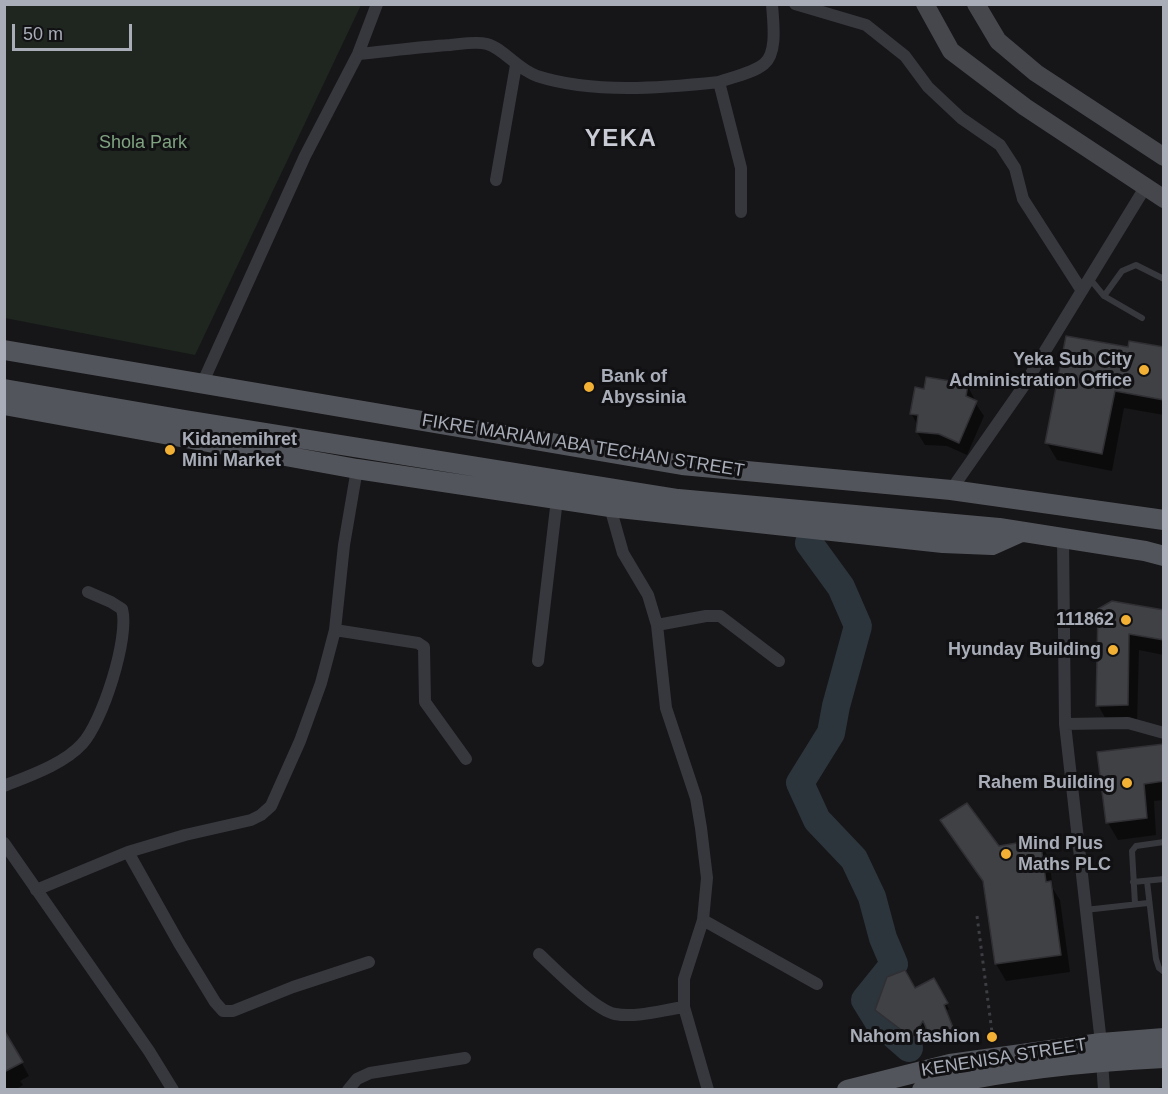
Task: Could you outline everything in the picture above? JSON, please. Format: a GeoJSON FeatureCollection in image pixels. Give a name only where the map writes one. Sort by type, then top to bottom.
{"type":"FeatureCollection","features":[{"type":"Feature","properties":{"kind":"main road"},"geometry":{"type":"LineString","coordinates":[[925,4],[951,51],[1025,107],[1164,199]]}},
{"type":"Feature","properties":{"kind":"main road"},"geometry":{"type":"LineString","coordinates":[[976,4],[998,40],[1036,73],[1162,152]]}},
{"type":"Feature","properties":{"kind":"main road","name":"FIKRE MARIAM ABA TECHAN STREET"},"geometry":{"type":"LineString","coordinates":[[4,350],[682,465],[951,490],[1160,519]]}},
{"type":"Feature","properties":{"kind":"main road","name":"FIKRE MARIAM ABA TECHAN STREET"},"geometry":{"type":"LineString","coordinates":[[4,389],[678,499],[1021,532],[1154,554]]}},
{"type":"Feature","properties":{"kind":"main road"},"geometry":{"type":"LineString","coordinates":[[4,405],[357,469],[610,507],[934,543],[992,545],[1021,532]]}},
{"type":"Feature","properties":{"kind":"main road"},"geometry":{"type":"LineString","coordinates":[[678,499],[682,465]]}},
{"type":"Feature","properties":{"kind":"main road"},"geometry":{"type":"LineString","coordinates":[[1154,554],[1160,519]]}},
{"type":"Feature","properties":{"kind":"main road","name":"KENENISA STREET"},"geometry":{"type":"LineString","coordinates":[[922,1089],[1021,1071],[1164,1038]]}},
{"type":"Feature","properties":{"kind":"main road","name":"KENENISA STREET"},"geometry":{"type":"LineString","coordinates":[[847,1089],[950,1064],[995,1057],[1101,1052],[1164,1058]]}},
{"type":"Feature","properties":{"kind":"street"},"geometry":{"type":"LineString","coordinates":[[202,384],[305,156],[358,54],[378,4]]}},
{"type":"Feature","properties":{"kind":"street"},"geometry":{"type":"LineString","coordinates":[[358,54],[464,43],[486,44],[536,76],[606,88],[678,86],[719,82],[762,66],[768,59],[772,50],[772,4]]}},
{"type":"Feature","properties":{"kind":"street"},"geometry":{"type":"LineString","coordinates":[[795,4],[866,25],[905,56],[928,87],[961,118],[1000,145],[1015,168],[1023,199],[1082,291]]}},
{"type":"Feature","properties":{"kind":"street"},"geometry":{"type":"LineString","coordinates":[[496,180],[516,65]]}},
{"type":"Feature","properties":{"kind":"street"},"geometry":{"type":"LineString","coordinates":[[719,82],[741,168],[741,212]]}},
{"type":"Feature","properties":{"kind":"street"},"geometry":{"type":"LineString","coordinates":[[951,490],[1023,387],[1146,186]]}},
{"type":"Feature","properties":{"kind":"street"},"geometry":{"type":"LineString","coordinates":[[36,890],[128,852],[185,835],[250,820],[261,815],[271,806],[300,741],[321,682],[334,630],[344,545],[357,469]]}},
{"type":"Feature","properties":{"kind":"street"},"geometry":{"type":"LineString","coordinates":[[538,661],[557,499]]}},
{"type":"Feature","properties":{"kind":"street"},"geometry":{"type":"LineString","coordinates":[[610,507],[623,553],[648,595],[657,625],[666,708],[696,798],[707,878],[703,920],[684,979],[684,1007],[708,1089]]}},
{"type":"Feature","properties":{"kind":"street"},"geometry":{"type":"LineString","coordinates":[[1063,538],[1065,724],[1104,1089]]}},
{"type":"Feature","properties":{"kind":"street"},"geometry":{"type":"LineString","coordinates":[[4,786],[37,773],[82,745],[103,708],[117,663],[125,618],[123,609],[88,592]]}},
{"type":"Feature","properties":{"kind":"street"},"geometry":{"type":"LineString","coordinates":[[657,625],[706,616],[720,616],[779,661]]}},
{"type":"Feature","properties":{"kind":"street"},"geometry":{"type":"LineString","coordinates":[[334,630],[418,643],[424,647],[423,694],[425,702],[466,759]]}},
{"type":"Feature","properties":{"kind":"street"},"geometry":{"type":"LineString","coordinates":[[1065,724],[1128,723],[1164,733]]}},
{"type":"Feature","properties":{"kind":"street"},"geometry":{"type":"LineString","coordinates":[[4,843],[173,1089]]}},
{"type":"Feature","properties":{"kind":"street"},"geometry":{"type":"LineString","coordinates":[[128,852],[179,943],[215,1002],[223,1011],[233,1011],[293,987],[369,962]]}},
{"type":"Feature","properties":{"kind":"street"},"geometry":{"type":"LineString","coordinates":[[703,920],[817,984]]}},
{"type":"Feature","properties":{"kind":"street"},"geometry":{"type":"LineString","coordinates":[[538,954],[601,1008],[615,1014],[639,1014],[684,1007]]}},
{"type":"Feature","properties":{"kind":"street"},"geometry":{"type":"LineString","coordinates":[[348,1089],[357,1079],[370,1073],[465,1058]]}},
{"type":"Feature","properties":{"kind":"lane"},"geometry":{"type":"LineString","coordinates":[[1104,296],[1122,271],[1136,265],[1164,279]]}},
{"type":"Feature","properties":{"kind":"lane"},"geometry":{"type":"LineString","coordinates":[[1089,279],[1104,296],[1142,318]]}},
{"type":"Feature","properties":{"kind":"lane"},"geometry":{"type":"LineString","coordinates":[[1135,904],[1132,851],[1136,846],[1164,842]]}},
{"type":"Feature","properties":{"kind":"lane"},"geometry":{"type":"LineString","coordinates":[[1134,882],[1164,879]]}},
{"type":"Feature","properties":{"kind":"lane"},"geometry":{"type":"LineString","coordinates":[[1147,881],[1156,959],[1159,968],[1164,972]]}},
{"type":"Feature","properties":{"kind":"lane"},"geometry":{"type":"LineString","coordinates":[[1085,910],[1148,903]]}},
{"type":"Feature","properties":{"kind":"path"},"geometry":{"type":"LineString","coordinates":[[977,916],[995,1057]]}},
{"type":"Feature","properties":{"kind":"green space","name":"Shola Park"},"geometry":{"type":"Polygon","coordinates":[[[4,5],[361,5],[195,355],[5,318],[4,5]]]}},
{"type":"Feature","properties":{"kind":"building"},"geometry":{"type":"Polygon","coordinates":[[[1066,336],[1128,347],[1129,341],[1164,347],[1164,400],[1115,391],[1102,454],[1045,443],[1066,336]]]}},
{"type":"Feature","properties":{"kind":"building"},"geometry":{"type":"Polygon","coordinates":[[[926,377],[968,384],[966,396],[977,401],[959,443],[939,434],[916,432],[918,415],[910,414],[915,387],[924,389],[926,377]]]}},
{"type":"Feature","properties":{"kind":"building","name":"Hyunday Building"},"geometry":{"type":"Polygon","coordinates":[[[1112,601],[1164,610],[1164,640],[1129,634],[1128,705],[1096,706],[1098,609],[1112,601]]]}},
{"type":"Feature","properties":{"kind":"building","name":"Rahem Building"},"geometry":{"type":"Polygon","coordinates":[[[1164,744],[1164,781],[1144,784],[1147,818],[1106,823],[1097,752],[1164,744]]]}},
{"type":"Feature","properties":{"kind":"building"},"geometry":{"type":"Polygon","coordinates":[[[967,803],[999,846],[1040,839],[1046,882],[1051,881],[1061,955],[995,964],[983,881],[940,820],[967,803]]]}},
{"type":"Feature","properties":{"kind":"building"},"geometry":{"type":"Polygon","coordinates":[[[905,970],[915,988],[934,978],[948,1003],[944,1005],[956,1035],[942,1039],[940,1033],[930,1037],[923,1021],[912,1038],[875,1010],[887,977],[905,970]]]}},
{"type":"Feature","properties":{"kind":"building"},"geometry":{"type":"Polygon","coordinates":[[[4,1030],[23,1062],[4,1072],[4,1030]]]}},
{"type":"Feature","properties":{"kind":"waterway"},"geometry":{"type":"LineString","coordinates":[[809,543],[841,587],[858,626],[831,733],[800,783],[817,820],[854,859],[872,897],[883,938],[894,964],[865,1000],[878,1021],[909,1048]]}},
{"type":"Feature","properties":{"kind":"place","name":"Yeka Sub City Administration Office"},"geometry":{"type":"Point","coordinates":[1144,370]}},
{"type":"Feature","properties":{"kind":"place","name":"Bank of Abyssinia"},"geometry":{"type":"Point","coordinates":[589,387]}},
{"type":"Feature","properties":{"kind":"place","name":"Kidanemihret Mini Market"},"geometry":{"type":"Point","coordinates":[170,450]}},
{"type":"Feature","properties":{"kind":"place","name":"111862"},"geometry":{"type":"Point","coordinates":[1126,620]}},
{"type":"Feature","properties":{"kind":"place","name":"Hyunday Building"},"geometry":{"type":"Point","coordinates":[1113,650]}},
{"type":"Feature","properties":{"kind":"place","name":"Rahem Building"},"geometry":{"type":"Point","coordinates":[1127,783]}},
{"type":"Feature","properties":{"kind":"place","name":"Mind Plus Maths PLC"},"geometry":{"type":"Point","coordinates":[1006,854]}},
{"type":"Feature","properties":{"kind":"place","name":"Nahom fashion"},"geometry":{"type":"Point","coordinates":[992,1037]}},
{"type":"Feature","properties":{"kind":"district","name":"YEKA"},"geometry":{"type":"Point","coordinates":[621,139]}}]}
